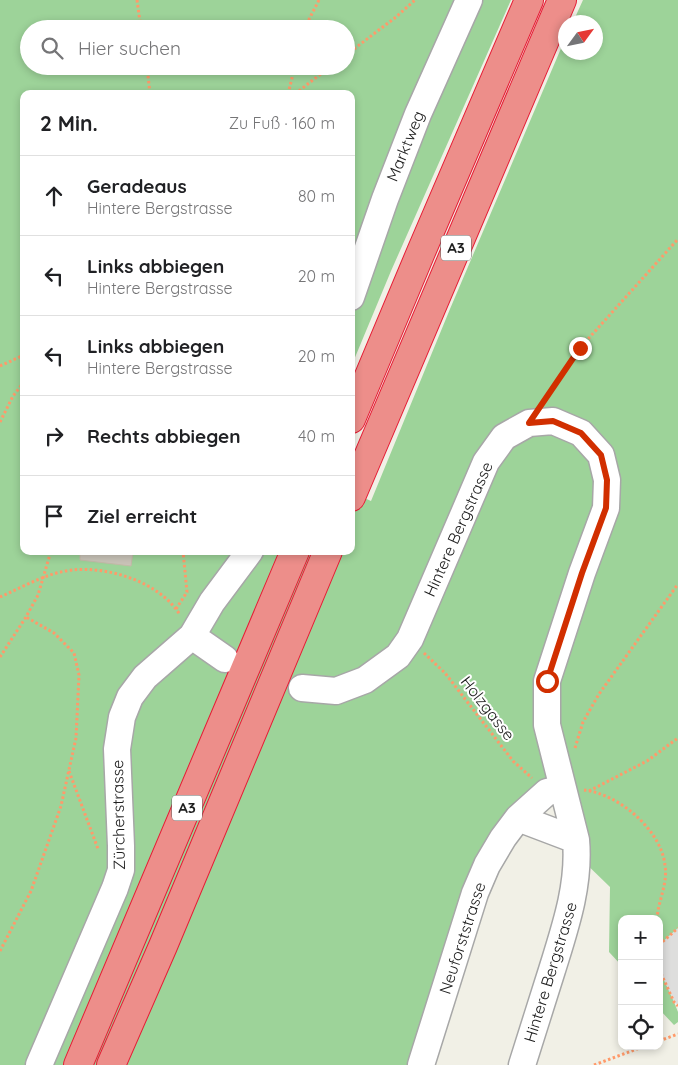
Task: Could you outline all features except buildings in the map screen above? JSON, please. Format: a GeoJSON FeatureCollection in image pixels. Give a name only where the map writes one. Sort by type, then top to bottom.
{"type":"FeatureCollection","features":[{"type":"Feature","properties":{"kind":"highway","name":"A3"},"geometry":{"type":"LineString","coordinates":[[355,409],[529,0]]}},
{"type":"Feature","properties":{"kind":"highway","name":"A3"},"geometry":{"type":"LineString","coordinates":[[355,487],[562,0]]}},
{"type":"Feature","properties":{"kind":"highway","name":"A3"},"geometry":{"type":"LineString","coordinates":[[78,1065],[294,555]]}},
{"type":"Feature","properties":{"kind":"highway","name":"A3"},"geometry":{"type":"LineString","coordinates":[[111,1065],[326,555]]}},
{"type":"Feature","properties":{"kind":"street","name":"Marktweg"},"geometry":{"type":"LineString","coordinates":[[355,285],[385,199],[418,114],[469,0]]}},
{"type":"Feature","properties":{"kind":"street","name":"Hintere Bergstrasse"},"geometry":{"type":"LineString","coordinates":[[302,688],[336,691],[366,680],[398,656],[410,639],[486,462],[504,437],[529,423],[553,421],[581,433],[601,455],[607,480],[606,508],[582,573],[547,681],[547,725],[555,790],[576,840],[577,855],[574,893],[522,1065]]}},
{"type":"Feature","properties":{"kind":"street"},"geometry":{"type":"LineString","coordinates":[[225,659],[192,636],[212,602],[247,555]]}},
{"type":"Feature","properties":{"kind":"street","name":"Zürcherstrasse"},"geometry":{"type":"LineString","coordinates":[[39,1065],[115,888],[120,870],[122,846],[117,749],[122,717],[130,697],[145,677],[192,636]]}},
{"type":"Feature","properties":{"kind":"street","name":"Neuforststrasse"},"geometry":{"type":"LineString","coordinates":[[421,1065],[486,865],[518,818],[555,790]]}},
{"type":"Feature","properties":{"kind":"street"},"geometry":{"type":"LineString","coordinates":[[518,818],[576,840]]}},
{"type":"Feature","properties":{"kind":"path"},"geometry":{"type":"LineString","coordinates":[[137,0],[140,20]]}},
{"type":"Feature","properties":{"kind":"path"},"geometry":{"type":"LineString","coordinates":[[309,20],[319,0]]}},
{"type":"Feature","properties":{"kind":"path"},"geometry":{"type":"LineString","coordinates":[[355,48],[396,17],[414,0]]}},
{"type":"Feature","properties":{"kind":"path"},"geometry":{"type":"LineString","coordinates":[[148,75],[150,90]]}},
{"type":"Feature","properties":{"kind":"path"},"geometry":{"type":"LineString","coordinates":[[289,90],[293,75]]}},
{"type":"Feature","properties":{"kind":"path"},"geometry":{"type":"LineString","coordinates":[[300,90],[319,75]]}},
{"type":"Feature","properties":{"kind":"path"},"geometry":{"type":"LineString","coordinates":[[529,423],[580,348],[678,239]]}},
{"type":"Feature","properties":{"kind":"path"},"geometry":{"type":"LineString","coordinates":[[0,366],[20,357]]}},
{"type":"Feature","properties":{"kind":"path"},"geometry":{"type":"LineString","coordinates":[[0,422],[13,396],[20,387]]}},
{"type":"Feature","properties":{"kind":"path"},"geometry":{"type":"LineString","coordinates":[[0,657],[26,618],[38,595],[50,555]]}},
{"type":"Feature","properties":{"kind":"path"},"geometry":{"type":"LineString","coordinates":[[176,609],[186,592],[183,555]]}},
{"type":"Feature","properties":{"kind":"path"},"geometry":{"type":"LineString","coordinates":[[0,597],[44,577],[72,570],[121,574],[142,583],[176,609],[192,636]]}},
{"type":"Feature","properties":{"kind":"path"},"geometry":{"type":"LineString","coordinates":[[575,749],[583,722],[599,694],[678,584]]}},
{"type":"Feature","properties":{"kind":"path"},"geometry":{"type":"LineString","coordinates":[[0,951],[31,891],[60,806],[76,738],[79,675],[74,653],[54,633],[26,618]]}},
{"type":"Feature","properties":{"kind":"path","name":"Holzgasse"},"geometry":{"type":"LineString","coordinates":[[410,639],[446,673],[513,761],[555,790]]}},
{"type":"Feature","properties":{"kind":"path"},"geometry":{"type":"LineString","coordinates":[[589,791],[647,761],[678,738]]}},
{"type":"Feature","properties":{"kind":"path"},"geometry":{"type":"LineString","coordinates":[[69,770],[101,857]]}},
{"type":"Feature","properties":{"kind":"path"},"geometry":{"type":"LineString","coordinates":[[555,790],[589,791],[614,800],[642,821],[658,843],[666,865],[665,885],[658,915]]}},
{"type":"Feature","properties":{"kind":"path"},"geometry":{"type":"LineString","coordinates":[[663,941],[678,928]]}},
{"type":"Feature","properties":{"kind":"path"},"geometry":{"type":"LineString","coordinates":[[663,977],[678,1006]]}},
{"type":"Feature","properties":{"kind":"path"},"geometry":{"type":"LineString","coordinates":[[663,1040],[678,1034]]}},
{"type":"Feature","properties":{"kind":"path"},"geometry":{"type":"LineString","coordinates":[[594,1065],[634,1050]]}},
{"type":"Feature","properties":{"kind":"shaded area"},"geometry":{"type":"Polygon","coordinates":[[[678,928],[678,1005],[674,1002],[663,978],[663,941],[678,928]]]}},
{"type":"Feature","properties":{"kind":"green space"},"geometry":{"type":"Polygon","coordinates":[[[0,0],[511,0],[391,271],[355,357],[355,90],[20,90],[20,555],[355,555],[355,494],[371,501],[558,55],[558,60],[603,60],[603,15],[576,15],[583,0],[678,0],[678,928],[663,941],[663,915],[618,915],[618,962],[609,952],[610,887],[577,855],[562,788],[518,818],[421,1065],[0,1065],[0,0]]]}},
{"type":"Feature","properties":{"kind":"green space"},"geometry":{"type":"Polygon","coordinates":[[[663,978],[678,1012],[678,1022],[674,1025],[663,1013],[663,978]]]}},
{"type":"Feature","properties":{"kind":"route"},"geometry":{"type":"LineString","coordinates":[[547,681],[582,573],[606,508],[607,480],[601,455],[581,433],[553,421],[529,423],[580,348]]}}]}
